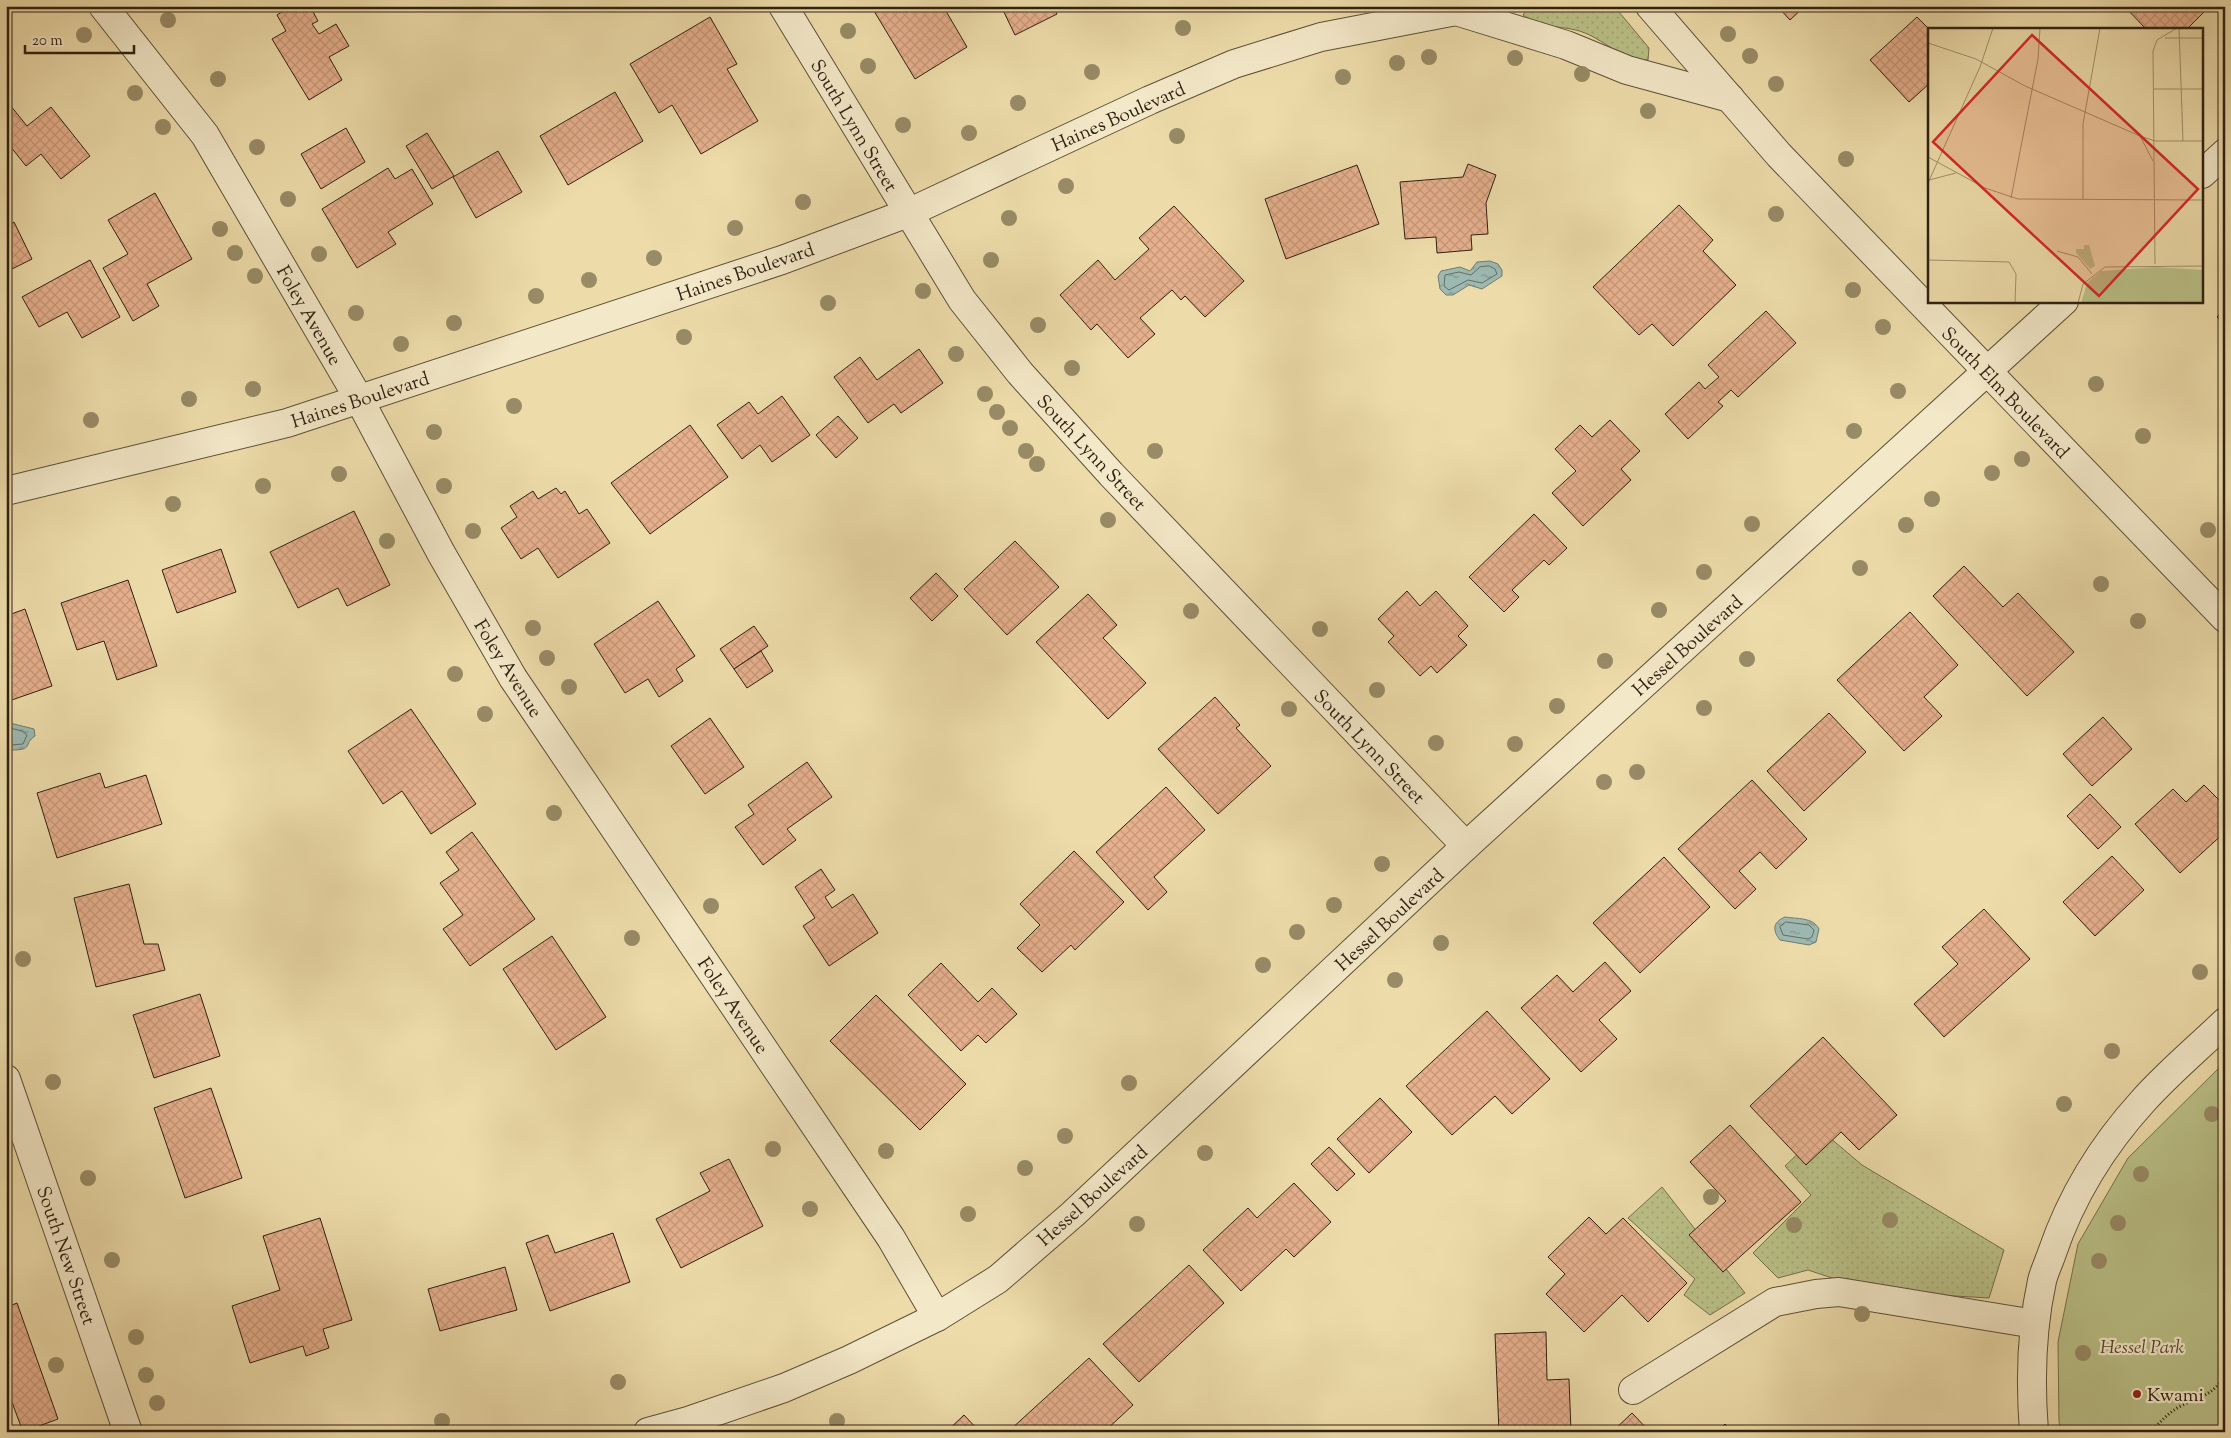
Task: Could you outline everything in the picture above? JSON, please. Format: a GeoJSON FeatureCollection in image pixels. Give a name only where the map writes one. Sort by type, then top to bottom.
{"type":"FeatureCollection","features":[{"type":"Feature","properties":{"kind":"street","name":"Foley Avenue"},"geometry":{"type":"LineString","coordinates":[[103,6],[205,135],[359,399],[441,553],[513,678],[891,1238],[937,1317]]}},
{"type":"Feature","properties":{"kind":"street","name":"South Lynn Street"},"geometry":{"type":"LineString","coordinates":[[782,6],[962,300],[1020,373],[1111,474],[1466,846]]}},
{"type":"Feature","properties":{"kind":"street","name":"South Elm Boulevard"},"geometry":{"type":"LineString","coordinates":[[1650,6],[1786,162],[2225,618]]}},
{"type":"Feature","properties":{"kind":"street","name":"Haines Boulevard"},"geometry":{"type":"LineString","coordinates":[[6,491],[287,423],[782,260],[908,213],[1150,100],[1234,64],[1320,37],[1461,8]]}},
{"type":"Feature","properties":{"kind":"street"},"geometry":{"type":"LineString","coordinates":[[1461,8],[1566,45],[1627,70],[1730,98]]}},
{"type":"Feature","properties":{"kind":"street"},"geometry":{"type":"LineString","coordinates":[[2204,172],[2225,153]]}},
{"type":"Feature","properties":{"kind":"street","name":"Hessel Boulevard"},"geometry":{"type":"LineString","coordinates":[[648,1432],[688,1421],[784,1388],[849,1360],[937,1317],[998,1279],[1073,1214],[1466,846],[2063,302]]}},
{"type":"Feature","properties":{"kind":"street"},"geometry":{"type":"LineString","coordinates":[[2034,1432],[2031,1395],[2035,1324],[2042,1280],[2059,1232],[2087,1177],[2108,1144],[2143,1101],[2225,1022]]}},
{"type":"Feature","properties":{"kind":"street","name":"South New Street"},"geometry":{"type":"LineString","coordinates":[[6,1079],[128,1432]]}},
{"type":"Feature","properties":{"kind":"street"},"geometry":{"type":"LineString","coordinates":[[1633,1390],[1775,1302],[1816,1294],[1839,1292],[2035,1324]]}},
{"type":"Feature","properties":{"kind":"path"},"geometry":{"type":"LineString","coordinates":[[2225,1326],[2225,1342]]}},
{"type":"Feature","properties":{"kind":"path"},"geometry":{"type":"LineString","coordinates":[[2151,1432],[2174,1410],[2199,1400],[2213,1391],[2225,1375]]}},
{"type":"Feature","properties":{"kind":"green space"},"geometry":{"type":"Polygon","coordinates":[[[1530,6],[1614,6],[1649,48],[1648,60],[1623,54],[1577,30],[1546,25],[1531,20],[1523,15],[1530,6]]]}},
{"type":"Feature","properties":{"kind":"green space","name":"Hessel Park"},"geometry":{"type":"Polygon","coordinates":[[[2225,1062],[2225,1432],[2061,1432],[2059,1422],[2058,1342],[2078,1244],[2128,1158],[2225,1062]]]}},
{"type":"Feature","properties":{"kind":"green space"},"geometry":{"type":"Polygon","coordinates":[[[1822,1131],[1862,1165],[2004,1250],[1989,1298],[1922,1294],[1847,1283],[1808,1270],[1778,1278],[1753,1253],[1811,1195],[1785,1166],[1822,1131]]]}},
{"type":"Feature","properties":{"kind":"green space"},"geometry":{"type":"Polygon","coordinates":[[[1662,1187],[1745,1293],[1710,1315],[1684,1295],[1695,1279],[1628,1218],[1662,1187]]]}},
{"type":"Feature","properties":{"kind":"water"},"geometry":{"type":"Polygon","coordinates":[[[1490,261],[1498,264],[1502,270],[1502,276],[1482,289],[1469,285],[1453,295],[1446,295],[1440,289],[1438,276],[1441,271],[1460,267],[1470,271],[1477,262],[1490,261]]]}},
{"type":"Feature","properties":{"kind":"water"},"geometry":{"type":"Polygon","coordinates":[[[6,722],[34,729],[35,736],[26,748],[12,750],[6,758],[6,722]]]}},
{"type":"Feature","properties":{"kind":"water"},"geometry":{"type":"Polygon","coordinates":[[[1785,917],[1813,922],[1819,929],[1816,942],[1809,945],[1780,940],[1775,927],[1778,921],[1785,917]]]}},
{"type":"Feature","properties":{"kind":"building"},"geometry":{"type":"Polygon","coordinates":[[[291,6],[310,6],[318,21],[312,24],[319,34],[336,24],[349,46],[329,57],[342,80],[309,100],[272,39],[286,31],[277,15],[291,6]]]}},
{"type":"Feature","properties":{"kind":"building"},"geometry":{"type":"Polygon","coordinates":[[[871,6],[943,6],[967,47],[915,79],[871,6]]]}},
{"type":"Feature","properties":{"kind":"building"},"geometry":{"type":"Polygon","coordinates":[[[1001,6],[1053,6],[1057,14],[1015,35],[1001,6]]]}},
{"type":"Feature","properties":{"kind":"building"},"geometry":{"type":"Polygon","coordinates":[[[1777,6],[1805,6],[1790,20],[1777,6]]]}},
{"type":"Feature","properties":{"kind":"building"},"geometry":{"type":"Polygon","coordinates":[[[2124,6],[2210,6],[2188,28],[2145,28],[2124,6]]]}},
{"type":"Feature","properties":{"kind":"building"},"geometry":{"type":"Polygon","coordinates":[[[710,17],[737,64],[727,69],[758,121],[701,154],[672,105],[659,113],[630,64],[710,17]]]}},
{"type":"Feature","properties":{"kind":"building"},"geometry":{"type":"Polygon","coordinates":[[[1917,17],[1928,28],[1928,85],[1909,102],[1870,60],[1917,17]]]}},
{"type":"Feature","properties":{"kind":"building"},"geometry":{"type":"Polygon","coordinates":[[[615,92],[643,141],[568,185],[540,136],[615,92]]]}},
{"type":"Feature","properties":{"kind":"building"},"geometry":{"type":"Polygon","coordinates":[[[10,105],[27,126],[51,107],[90,156],[61,179],[41,154],[26,166],[6,141],[6,109],[10,105]]]}},
{"type":"Feature","properties":{"kind":"building"},"geometry":{"type":"Polygon","coordinates":[[[346,128],[365,162],[321,189],[301,154],[346,128]]]}},
{"type":"Feature","properties":{"kind":"building"},"geometry":{"type":"Polygon","coordinates":[[[427,133],[454,176],[432,189],[406,146],[427,133]]]}},
{"type":"Feature","properties":{"kind":"building"},"geometry":{"type":"Polygon","coordinates":[[[498,151],[522,192],[476,218],[453,177],[498,151]]]}},
{"type":"Feature","properties":{"kind":"building"},"geometry":{"type":"Polygon","coordinates":[[[1468,164],[1496,175],[1486,203],[1488,234],[1471,235],[1472,250],[1437,253],[1436,237],[1405,239],[1400,182],[1463,177],[1468,164]]]}},
{"type":"Feature","properties":{"kind":"building"},"geometry":{"type":"Polygon","coordinates":[[[1357,165],[1379,224],[1286,259],[1265,199],[1357,165]]]}},
{"type":"Feature","properties":{"kind":"building"},"geometry":{"type":"Polygon","coordinates":[[[388,168],[395,179],[412,169],[433,204],[388,232],[396,244],[357,268],[322,209],[388,168]]]}},
{"type":"Feature","properties":{"kind":"building"},"geometry":{"type":"Polygon","coordinates":[[[155,193],[192,259],[147,284],[159,306],[133,321],[103,268],[128,254],[108,220],[155,193]]]}},
{"type":"Feature","properties":{"kind":"building"},"geometry":{"type":"Polygon","coordinates":[[[1679,205],[1713,240],[1703,251],[1736,285],[1673,346],[1652,324],[1639,335],[1593,287],[1679,205]]]}},
{"type":"Feature","properties":{"kind":"building"},"geometry":{"type":"Polygon","coordinates":[[[1174,206],[1244,281],[1205,317],[1185,296],[1181,300],[1172,290],[1140,318],[1155,334],[1128,358],[1097,324],[1091,330],[1060,295],[1098,260],[1115,280],[1149,249],[1139,238],[1174,206]]]}},
{"type":"Feature","properties":{"kind":"building"},"geometry":{"type":"Polygon","coordinates":[[[14,222],[32,259],[6,272],[6,226],[14,222]]]}},
{"type":"Feature","properties":{"kind":"building"},"geometry":{"type":"Polygon","coordinates":[[[90,260],[120,317],[82,338],[67,312],[39,327],[22,297],[90,260]]]}},
{"type":"Feature","properties":{"kind":"building"},"geometry":{"type":"Polygon","coordinates":[[[2225,309],[2225,325],[2217,317],[2225,309]]]}},
{"type":"Feature","properties":{"kind":"building"},"geometry":{"type":"Polygon","coordinates":[[[1766,311],[1796,343],[1738,397],[1731,390],[1718,402],[1723,406],[1688,439],[1665,414],[1699,382],[1705,389],[1719,377],[1708,365],[1766,311]]]}},
{"type":"Feature","properties":{"kind":"building"},"geometry":{"type":"Polygon","coordinates":[[[919,349],[943,383],[901,413],[894,404],[868,423],[834,377],[860,357],[877,380],[919,349]]]}},
{"type":"Feature","properties":{"kind":"building"},"geometry":{"type":"Polygon","coordinates":[[[782,396],[810,435],[772,462],[760,445],[742,459],[717,425],[749,402],[758,414],[782,396]]]}},
{"type":"Feature","properties":{"kind":"building"},"geometry":{"type":"Polygon","coordinates":[[[838,416],[858,438],[836,458],[816,435],[838,416]]]}},
{"type":"Feature","properties":{"kind":"building"},"geometry":{"type":"Polygon","coordinates":[[[1610,420],[1640,451],[1621,469],[1631,480],[1583,526],[1552,493],[1576,471],[1555,449],[1580,425],[1592,437],[1610,420]]]}},
{"type":"Feature","properties":{"kind":"building"},"geometry":{"type":"Polygon","coordinates":[[[690,425],[728,477],[650,534],[611,483],[690,425]]]}},
{"type":"Feature","properties":{"kind":"building"},"geometry":{"type":"Polygon","coordinates":[[[556,488],[561,494],[565,491],[579,514],[587,509],[610,543],[558,578],[538,548],[521,559],[501,528],[517,517],[510,506],[533,491],[538,499],[556,488]]]}},
{"type":"Feature","properties":{"kind":"building"},"geometry":{"type":"Polygon","coordinates":[[[354,511],[390,585],[347,606],[338,588],[298,608],[270,552],[354,511]]]}},
{"type":"Feature","properties":{"kind":"building"},"geometry":{"type":"Polygon","coordinates":[[[1534,514],[1567,548],[1549,565],[1544,560],[1512,590],[1519,597],[1504,612],[1469,577],[1534,514]]]}},
{"type":"Feature","properties":{"kind":"building"},"geometry":{"type":"Polygon","coordinates":[[[1015,541],[1059,587],[1007,635],[964,589],[1015,541]]]}},
{"type":"Feature","properties":{"kind":"building"},"geometry":{"type":"Polygon","coordinates":[[[221,549],[236,592],[177,613],[162,570],[221,549]]]}},
{"type":"Feature","properties":{"kind":"building"},"geometry":{"type":"Polygon","coordinates":[[[1964,566],[2003,607],[2018,593],[2074,652],[2027,696],[1933,596],[1964,566]]]}},
{"type":"Feature","properties":{"kind":"building"},"geometry":{"type":"Polygon","coordinates":[[[936,573],[958,596],[932,621],[910,598],[936,573]]]}},
{"type":"Feature","properties":{"kind":"building"},"geometry":{"type":"Polygon","coordinates":[[[128,580],[157,666],[117,680],[104,641],[77,650],[61,603],[128,580]]]}},
{"type":"Feature","properties":{"kind":"building"},"geometry":{"type":"Polygon","coordinates":[[[1407,591],[1420,606],[1436,591],[1468,626],[1458,636],[1467,645],[1437,673],[1431,666],[1420,676],[1388,642],[1394,636],[1378,619],[1407,591]]]}},
{"type":"Feature","properties":{"kind":"building"},"geometry":{"type":"Polygon","coordinates":[[[1088,594],[1117,625],[1103,638],[1146,683],[1108,719],[1036,642],[1088,594]]]}},
{"type":"Feature","properties":{"kind":"building"},"geometry":{"type":"Polygon","coordinates":[[[658,601],[695,656],[676,669],[683,681],[659,697],[648,679],[625,693],[594,644],[658,601]]]}},
{"type":"Feature","properties":{"kind":"building"},"geometry":{"type":"Polygon","coordinates":[[[25,609],[52,686],[6,702],[6,616],[25,609]]]}},
{"type":"Feature","properties":{"kind":"building"},"geometry":{"type":"Polygon","coordinates":[[[1910,612],[1958,665],[1924,697],[1942,716],[1904,751],[1837,680],[1910,612]]]}},
{"type":"Feature","properties":{"kind":"building"},"geometry":{"type":"Polygon","coordinates":[[[754,626],[768,646],[734,669],[720,649],[754,626]]]}},
{"type":"Feature","properties":{"kind":"building"},"geometry":{"type":"Polygon","coordinates":[[[761,651],[773,671],[747,688],[734,669],[761,651]]]}},
{"type":"Feature","properties":{"kind":"building"},"geometry":{"type":"Polygon","coordinates":[[[1215,697],[1240,725],[1236,728],[1271,766],[1218,814],[1158,749],[1215,697]]]}},
{"type":"Feature","properties":{"kind":"building"},"geometry":{"type":"Polygon","coordinates":[[[411,709],[476,804],[431,834],[402,791],[383,804],[348,751],[411,709]]]}},
{"type":"Feature","properties":{"kind":"building"},"geometry":{"type":"Polygon","coordinates":[[[1829,713],[1866,752],[1804,811],[1767,771],[1829,713]]]}},
{"type":"Feature","properties":{"kind":"building"},"geometry":{"type":"Polygon","coordinates":[[[2103,717],[2132,749],[2092,786],[2063,754],[2103,717]]]}},
{"type":"Feature","properties":{"kind":"building"},"geometry":{"type":"Polygon","coordinates":[[[710,718],[744,767],[705,794],[671,746],[710,718]]]}},
{"type":"Feature","properties":{"kind":"building"},"geometry":{"type":"Polygon","coordinates":[[[807,762],[832,797],[787,829],[796,840],[763,865],[735,827],[754,814],[748,805],[807,762]]]}},
{"type":"Feature","properties":{"kind":"building"},"geometry":{"type":"Polygon","coordinates":[[[100,773],[105,788],[146,775],[162,824],[57,858],[37,793],[100,773]]]}},
{"type":"Feature","properties":{"kind":"building"},"geometry":{"type":"Polygon","coordinates":[[[1752,780],[1807,839],[1776,869],[1760,852],[1739,871],[1756,889],[1735,909],[1678,849],[1752,780]]]}},
{"type":"Feature","properties":{"kind":"building"},"geometry":{"type":"Polygon","coordinates":[[[2204,785],[2225,806],[2225,832],[2180,873],[2135,824],[2173,789],[2186,802],[2204,785]]]}},
{"type":"Feature","properties":{"kind":"building"},"geometry":{"type":"Polygon","coordinates":[[[1166,787],[1205,830],[1154,877],[1167,892],[1148,910],[1096,852],[1166,787]]]}},
{"type":"Feature","properties":{"kind":"building"},"geometry":{"type":"Polygon","coordinates":[[[2090,794],[2121,827],[2098,849],[2067,816],[2090,794]]]}},
{"type":"Feature","properties":{"kind":"building"},"geometry":{"type":"Polygon","coordinates":[[[472,832],[535,919],[470,966],[443,929],[463,915],[440,883],[459,870],[446,852],[472,832]]]}},
{"type":"Feature","properties":{"kind":"building"},"geometry":{"type":"Polygon","coordinates":[[[1074,851],[1124,902],[1075,950],[1071,945],[1042,972],[1017,948],[1040,925],[1020,904],[1074,851]]]}},
{"type":"Feature","properties":{"kind":"building"},"geometry":{"type":"Polygon","coordinates":[[[2112,856],[2144,890],[2095,936],[2063,902],[2112,856]]]}},
{"type":"Feature","properties":{"kind":"building"},"geometry":{"type":"Polygon","coordinates":[[[1664,857],[1710,907],[1640,973],[1593,923],[1664,857]]]}},
{"type":"Feature","properties":{"kind":"building"},"geometry":{"type":"Polygon","coordinates":[[[821,869],[835,890],[825,897],[832,908],[853,894],[878,933],[829,966],[803,926],[815,918],[795,887],[821,869]]]}},
{"type":"Feature","properties":{"kind":"building"},"geometry":{"type":"Polygon","coordinates":[[[129,884],[144,944],[158,944],[165,970],[96,987],[74,898],[129,884]]]}},
{"type":"Feature","properties":{"kind":"building"},"geometry":{"type":"Polygon","coordinates":[[[1984,909],[2030,959],[1944,1037],[1914,1004],[1958,964],[1942,947],[1984,909]]]}},
{"type":"Feature","properties":{"kind":"building"},"geometry":{"type":"Polygon","coordinates":[[[552,936],[606,1017],[556,1050],[503,969],[552,936]]]}},
{"type":"Feature","properties":{"kind":"building"},"geometry":{"type":"Polygon","coordinates":[[[1605,962],[1631,991],[1599,1020],[1617,1039],[1581,1072],[1521,1008],[1557,975],[1573,992],[1605,962]]]}},
{"type":"Feature","properties":{"kind":"building"},"geometry":{"type":"Polygon","coordinates":[[[941,963],[978,1002],[992,988],[1017,1014],[986,1043],[978,1035],[961,1051],[908,995],[941,963]]]}},
{"type":"Feature","properties":{"kind":"building"},"geometry":{"type":"Polygon","coordinates":[[[200,994],[220,1056],[154,1078],[133,1015],[200,994]]]}},
{"type":"Feature","properties":{"kind":"building"},"geometry":{"type":"Polygon","coordinates":[[[876,995],[966,1084],[920,1130],[830,1041],[876,995]]]}},
{"type":"Feature","properties":{"kind":"building"},"geometry":{"type":"Polygon","coordinates":[[[1487,1011],[1550,1079],[1512,1114],[1495,1096],[1452,1135],[1406,1086],[1487,1011]]]}},
{"type":"Feature","properties":{"kind":"building"},"geometry":{"type":"Polygon","coordinates":[[[1823,1037],[1897,1115],[1859,1150],[1841,1132],[1806,1165],[1750,1106],[1823,1037]]]}},
{"type":"Feature","properties":{"kind":"building"},"geometry":{"type":"Polygon","coordinates":[[[211,1088],[242,1178],[185,1198],[154,1108],[211,1088]]]}},
{"type":"Feature","properties":{"kind":"building"},"geometry":{"type":"Polygon","coordinates":[[[1380,1098],[1412,1132],[1369,1173],[1337,1139],[1380,1098]]]}},
{"type":"Feature","properties":{"kind":"building"},"geometry":{"type":"Polygon","coordinates":[[[1730,1125],[1801,1202],[1723,1272],[1689,1235],[1726,1201],[1690,1162],[1730,1125]]]}},
{"type":"Feature","properties":{"kind":"building"},"geometry":{"type":"Polygon","coordinates":[[[1329,1147],[1355,1174],[1337,1191],[1311,1164],[1329,1147]]]}},
{"type":"Feature","properties":{"kind":"building"},"geometry":{"type":"Polygon","coordinates":[[[729,1159],[763,1226],[681,1268],[656,1219],[710,1191],[700,1173],[729,1159]]]}},
{"type":"Feature","properties":{"kind":"building"},"geometry":{"type":"Polygon","coordinates":[[[1294,1183],[1331,1222],[1294,1257],[1286,1249],[1241,1291],[1203,1250],[1248,1208],[1257,1218],[1294,1183]]]}},
{"type":"Feature","properties":{"kind":"building"},"geometry":{"type":"Polygon","coordinates":[[[1589,1217],[1606,1234],[1623,1218],[1687,1283],[1648,1322],[1622,1295],[1584,1332],[1546,1294],[1565,1274],[1548,1257],[1589,1217]]]}},
{"type":"Feature","properties":{"kind":"building"},"geometry":{"type":"Polygon","coordinates":[[[320,1218],[352,1320],[323,1329],[329,1348],[306,1356],[303,1346],[250,1363],[232,1306],[280,1290],[263,1236],[320,1218]]]}},
{"type":"Feature","properties":{"kind":"building"},"geometry":{"type":"Polygon","coordinates":[[[613,1233],[630,1282],[550,1311],[526,1243],[548,1235],[555,1253],[613,1233]]]}},
{"type":"Feature","properties":{"kind":"building"},"geometry":{"type":"Polygon","coordinates":[[[1189,1265],[1224,1303],[1139,1382],[1103,1344],[1189,1265]]]}},
{"type":"Feature","properties":{"kind":"building"},"geometry":{"type":"Polygon","coordinates":[[[505,1267],[517,1310],[440,1331],[428,1289],[505,1267]]]}},
{"type":"Feature","properties":{"kind":"building"},"geometry":{"type":"Polygon","coordinates":[[[6,1290],[12,1305],[17,1303],[58,1419],[23,1432],[6,1386],[6,1290]]]}},
{"type":"Feature","properties":{"kind":"building"},"geometry":{"type":"Polygon","coordinates":[[[1546,1332],[1547,1380],[1569,1379],[1571,1431],[1499,1432],[1495,1334],[1546,1332]]]}},
{"type":"Feature","properties":{"kind":"building"},"geometry":{"type":"Polygon","coordinates":[[[1089,1358],[1133,1405],[1104,1432],[1011,1432],[1010,1430],[1089,1358]]]}},
{"type":"Feature","properties":{"kind":"building"},"geometry":{"type":"Polygon","coordinates":[[[1632,1413],[1650,1432],[1612,1432],[1632,1413]]]}},
{"type":"Feature","properties":{"kind":"building"},"geometry":{"type":"Polygon","coordinates":[[[964,1415],[980,1432],[946,1432],[964,1415]]]}},
{"type":"Feature","properties":{"kind":"building"},"geometry":{"type":"Polygon","coordinates":[[[1725,1424],[1732,1432],[1717,1432],[1725,1424]]]}},
{"type":"Feature","properties":{"kind":"place","name":"Kwami"},"geometry":{"type":"Point","coordinates":[2137,1394]}}]}
